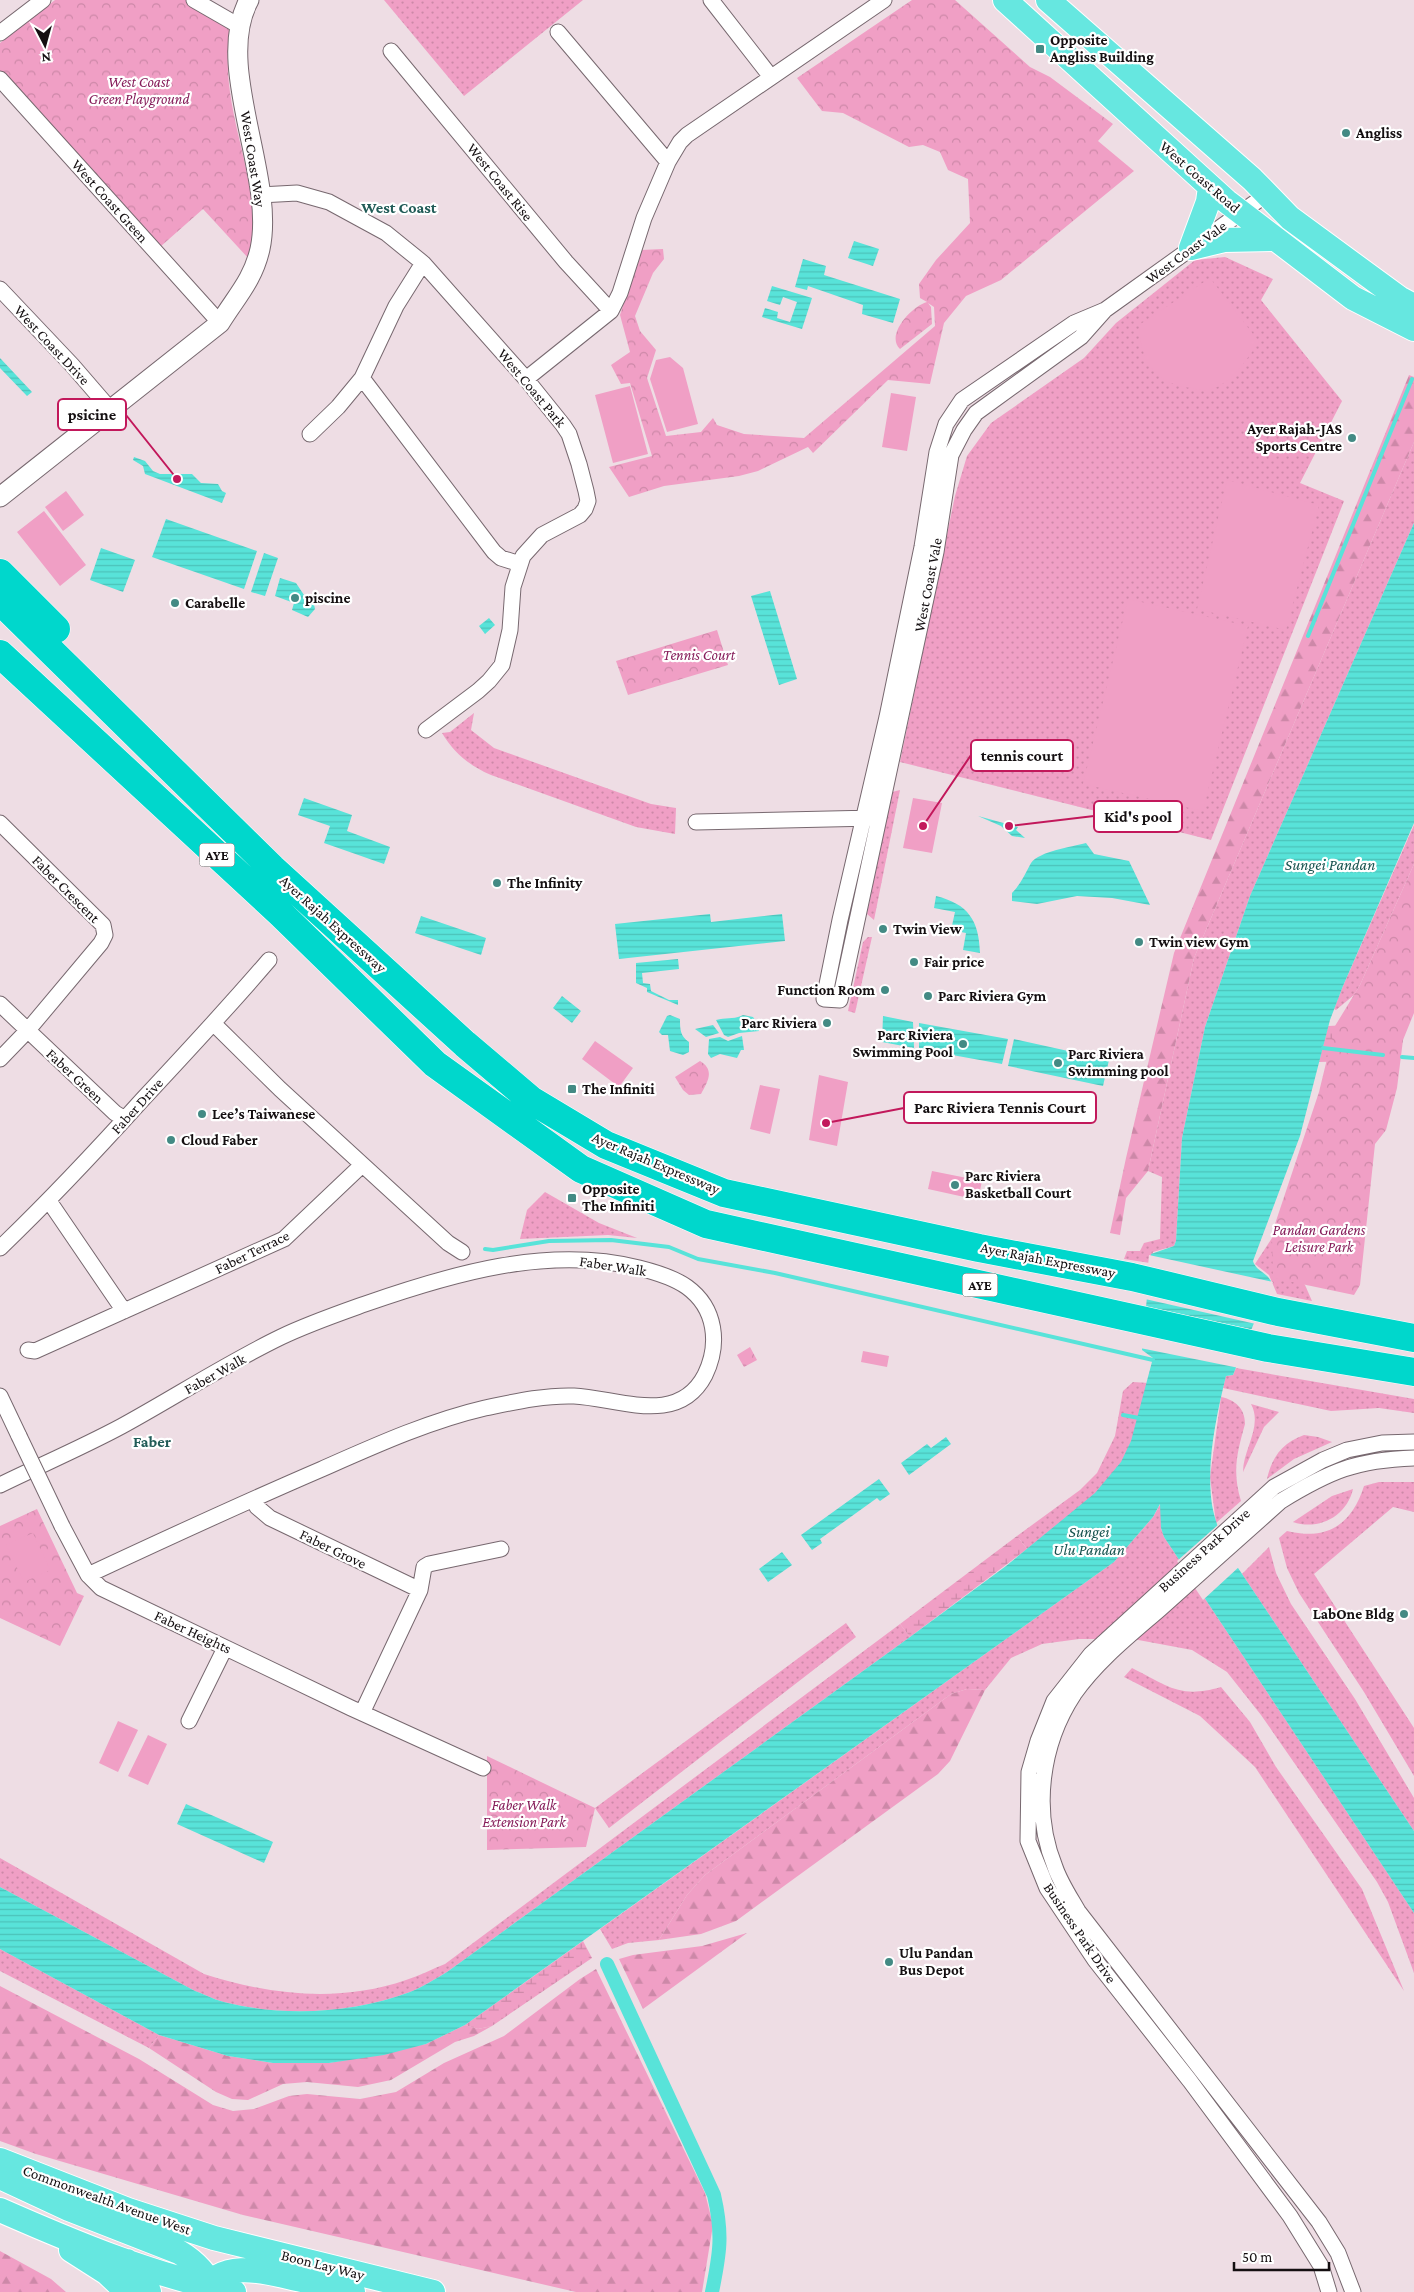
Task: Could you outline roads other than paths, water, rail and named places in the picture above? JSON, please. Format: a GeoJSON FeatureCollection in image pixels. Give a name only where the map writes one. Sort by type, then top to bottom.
{"type":"FeatureCollection","features":[{"type":"Feature","properties":{"kind":"highway"},"geometry":{"type":"LineString","coordinates":[[0,573],[140,714],[197,794]]}},
{"type":"Feature","properties":{"kind":"highway","name":"Ayer Rajah Expressway"},"geometry":{"type":"LineString","coordinates":[[0,601],[272,868],[516,1088],[531,1100],[606,1145],[724,1193],[979,1248],[1132,1276],[1278,1312],[1414,1338]]}},
{"type":"Feature","properties":{"kind":"highway","name":"Ayer Rajah Expressway"},"geometry":{"type":"LineString","coordinates":[[0,654],[272,906],[435,1064],[581,1169],[706,1224],[1268,1348],[1414,1372]]}},
{"type":"Feature","properties":{"kind":"main road","name":"West Coast Road"},"geometry":{"type":"LineString","coordinates":[[1005,0],[1240,213],[1353,298],[1414,329]]}},
{"type":"Feature","properties":{"kind":"main road"},"geometry":{"type":"LineString","coordinates":[[1048,0],[1267,194],[1290,218],[1399,298],[1414,306]]}},
{"type":"Feature","properties":{"kind":"main road"},"geometry":{"type":"LineString","coordinates":[[1191,248],[1208,202],[1210,187]]}},
{"type":"Feature","properties":{"kind":"main road"},"geometry":{"type":"LineString","coordinates":[[1191,248],[1224,240],[1273,239]]}},
{"type":"Feature","properties":{"kind":"main road","name":"Commonwealth Avenue West"},"geometry":{"type":"LineString","coordinates":[[0,2160],[128,2210],[214,2238]]}},
{"type":"Feature","properties":{"kind":"main road"},"geometry":{"type":"LineString","coordinates":[[0,2177],[68,2209],[179,2252],[193,2261],[213,2289]]}},
{"type":"Feature","properties":{"kind":"main road"},"geometry":{"type":"LineString","coordinates":[[0,2210],[126,2260],[213,2289]]}},
{"type":"Feature","properties":{"kind":"main road"},"geometry":{"type":"LineString","coordinates":[[25,2221],[107,2273],[127,2292]]}},
{"type":"Feature","properties":{"kind":"main road","name":"Boon Lay Way"},"geometry":{"type":"LineString","coordinates":[[214,2238],[433,2292]]}},
{"type":"Feature","properties":{"kind":"main road"},"geometry":{"type":"LineString","coordinates":[[126,2260],[143,2276],[149,2292]]}},
{"type":"Feature","properties":{"kind":"main road"},"geometry":{"type":"LineString","coordinates":[[213,2289],[233,2271],[253,2270],[354,2292]]}},
{"type":"Feature","properties":{"kind":"street"},"geometry":{"type":"LineString","coordinates":[[0,33],[43,0]]}},
{"type":"Feature","properties":{"kind":"street"},"geometry":{"type":"LineString","coordinates":[[194,0],[241,27]]}},
{"type":"Feature","properties":{"kind":"street","name":"West Coast Way"},"geometry":{"type":"LineString","coordinates":[[0,486],[221,317],[242,293],[252,274],[258,256],[263,226],[240,65],[241,27],[249,0]]}},
{"type":"Feature","properties":{"kind":"street"},"geometry":{"type":"LineString","coordinates":[[711,0],[772,77]]}},
{"type":"Feature","properties":{"kind":"street"},"geometry":{"type":"LineString","coordinates":[[526,379],[611,311],[620,294],[644,218],[668,162],[680,142],[687,135],[884,0]]}},
{"type":"Feature","properties":{"kind":"street"},"geometry":{"type":"LineString","coordinates":[[558,32],[668,162]]}},
{"type":"Feature","properties":{"kind":"street","name":"West Coast Rise"},"geometry":{"type":"LineString","coordinates":[[391,51],[566,262],[611,311]]}},
{"type":"Feature","properties":{"kind":"street","name":"West Coast Green"},"geometry":{"type":"LineString","coordinates":[[0,79],[221,317]]}},
{"type":"Feature","properties":{"kind":"street","name":"West Coast Park"},"geometry":{"type":"LineString","coordinates":[[260,195],[296,192],[329,202],[386,233],[423,263],[526,379],[569,434],[588,500],[586,509],[580,515],[542,535],[523,556],[513,587],[510,630],[502,665],[478,691],[426,730]]}},
{"type":"Feature","properties":{"kind":"street","name":"West Coast Vale"},"geometry":{"type":"LineString","coordinates":[[872,818],[856,924],[840,1000],[824,999],[840,920],[872,818],[936,552],[951,455],[964,430],[976,413],[1081,337],[1105,310],[1267,194]]}},
{"type":"Feature","properties":{"kind":"street"},"geometry":{"type":"LineString","coordinates":[[310,434],[338,407],[362,378],[396,306],[423,263]]}},
{"type":"Feature","properties":{"kind":"street","name":"West Coast Drive"},"geometry":{"type":"LineString","coordinates":[[0,289],[107,405]]}},
{"type":"Feature","properties":{"kind":"street"},"geometry":{"type":"LineString","coordinates":[[362,378],[494,552],[501,558],[520,564]]}},
{"type":"Feature","properties":{"kind":"street","name":"West Coast Way"},"geometry":{"type":"LineString","coordinates":[[0,497],[107,405]]}},
{"type":"Feature","properties":{"kind":"street"},"geometry":{"type":"LineString","coordinates":[[696,822],[872,818]]}},
{"type":"Feature","properties":{"kind":"street","name":"Faber Crescent"},"geometry":{"type":"LineString","coordinates":[[0,823],[102,925],[105,935],[101,943],[28,1030]]}},
{"type":"Feature","properties":{"kind":"street"},"geometry":{"type":"LineString","coordinates":[[840,920],[856,924]]}},
{"type":"Feature","properties":{"kind":"street","name":"Faber Drive"},"geometry":{"type":"LineString","coordinates":[[0,1248],[49,1201],[214,1024],[269,960]]}},
{"type":"Feature","properties":{"kind":"street","name":"Faber Green"},"geometry":{"type":"LineString","coordinates":[[0,1004],[115,1113],[125,1119]]}},
{"type":"Feature","properties":{"kind":"street"},"geometry":{"type":"LineString","coordinates":[[214,1024],[280,1089],[448,1243],[462,1252]]}},
{"type":"Feature","properties":{"kind":"street"},"geometry":{"type":"LineString","coordinates":[[0,1059],[28,1030]]}},
{"type":"Feature","properties":{"kind":"street","name":"Faber Terrace"},"geometry":{"type":"LineString","coordinates":[[28,1350],[35,1351],[284,1239],[362,1164]]}},
{"type":"Feature","properties":{"kind":"street"},"geometry":{"type":"LineString","coordinates":[[49,1201],[124,1311]]}},
{"type":"Feature","properties":{"kind":"street","name":"Faber Walk"},"geometry":{"type":"LineString","coordinates":[[0,1485],[118,1428],[281,1337],[335,1315],[406,1290],[489,1268],[563,1259],[597,1260],[628,1265],[680,1282],[695,1293],[707,1308],[712,1322],[714,1345],[711,1362],[701,1382],[683,1398],[654,1407],[573,1396],[536,1398],[480,1410],[422,1428],[370,1448],[254,1498],[88,1575]]}},
{"type":"Feature","properties":{"kind":"street","name":"Faber Heights"},"geometry":{"type":"LineString","coordinates":[[0,1396],[62,1526],[88,1575],[101,1588],[362,1713],[483,1768]]}},
{"type":"Feature","properties":{"kind":"street","name":"Business Park Drive"},"geometry":{"type":"LineString","coordinates":[[1329,2292],[1321,2266],[1290,2216],[1190,2081],[1095,1960],[1047,1888],[1028,1841],[1037,1772],[1038,1741],[1054,1701],[1090,1654],[1274,1487],[1322,1460],[1347,1450],[1382,1443],[1414,1442]]}},
{"type":"Feature","properties":{"kind":"street","name":"Business Park Drive"},"geometry":{"type":"LineString","coordinates":[[1353,2292],[1338,2254],[1319,2222],[1078,1911],[1055,1869],[1046,1840],[1037,1772],[1050,1746],[1059,1720],[1075,1693],[1109,1654],[1281,1501],[1311,1482],[1353,1464],[1386,1459],[1414,1458]]}},
{"type":"Feature","properties":{"kind":"street","name":"Faber Grove"},"geometry":{"type":"LineString","coordinates":[[254,1498],[257,1507],[270,1518],[420,1590]]}},
{"type":"Feature","properties":{"kind":"street"},"geometry":{"type":"LineString","coordinates":[[362,1713],[420,1590],[426,1565],[501,1549]]}},
{"type":"Feature","properties":{"kind":"street"},"geometry":{"type":"LineString","coordinates":[[189,1721],[225,1648]]}},
{"type":"Feature","properties":{"kind":"water"},"geometry":{"type":"Polygon","coordinates":[[[854,241],[879,249],[873,266],[848,258],[854,241]]]}},
{"type":"Feature","properties":{"kind":"water"},"geometry":{"type":"Polygon","coordinates":[[[803,259],[826,266],[824,275],[900,299],[893,323],[862,314],[863,305],[808,286],[807,290],[795,287],[803,259]]]}},
{"type":"Feature","properties":{"kind":"water"},"geometry":{"type":"Polygon","coordinates":[[[772,286],[812,298],[802,329],[762,317],[765,308],[778,312],[777,318],[790,322],[797,302],[783,297],[780,305],[767,301],[772,286]]]}},
{"type":"Feature","properties":{"kind":"water"},"geometry":{"type":"Polygon","coordinates":[[[0,358],[32,392],[27,396],[0,368],[0,358]]]}},
{"type":"Feature","properties":{"kind":"water"},"geometry":{"type":"Polygon","coordinates":[[[134,457],[145,461],[153,471],[160,474],[192,474],[201,483],[218,484],[222,491],[226,493],[222,503],[145,474],[143,466],[133,460],[134,457]]]}},
{"type":"Feature","properties":{"kind":"water"},"geometry":{"type":"Polygon","coordinates":[[[166,519],[257,551],[244,589],[152,557],[166,519]]]}},
{"type":"Feature","properties":{"kind":"water"},"geometry":{"type":"Polygon","coordinates":[[[1414,523],[1414,823],[1330,1020],[1300,1136],[1253,1261],[1256,1267],[1271,1281],[1233,1375],[1226,1376],[1211,1457],[1210,1489],[1213,1511],[1228,1553],[1414,1831],[1414,1913],[1164,1537],[1161,1528],[1160,1504],[1153,1517],[1114,1562],[465,2025],[426,2044],[384,2055],[329,2063],[273,2063],[228,2056],[159,2035],[0,1949],[0,1887],[195,1991],[224,2002],[273,2010],[320,2011],[366,2005],[415,1990],[447,1972],[910,1637],[1006,1566],[1095,1493],[1121,1462],[1131,1441],[1153,1358],[1142,1350],[1151,1254],[1174,1246],[1176,1241],[1182,1138],[1205,1027],[1250,896],[1414,523]]]}},
{"type":"Feature","properties":{"kind":"water"},"geometry":{"type":"Polygon","coordinates":[[[101,548],[135,560],[123,592],[90,580],[101,548]]]}},
{"type":"Feature","properties":{"kind":"water"},"geometry":{"type":"Polygon","coordinates":[[[264,553],[278,558],[265,596],[251,592],[264,553]]]}},
{"type":"Feature","properties":{"kind":"water","name":"piscine"},"geometry":{"type":"Polygon","coordinates":[[[280,578],[296,583],[304,595],[313,600],[315,609],[308,617],[292,610],[294,603],[275,596],[280,578]]]}},
{"type":"Feature","properties":{"kind":"water"},"geometry":{"type":"Polygon","coordinates":[[[770,591],[797,679],[779,685],[751,596],[770,591]]]}},
{"type":"Feature","properties":{"kind":"water"},"geometry":{"type":"Polygon","coordinates":[[[489,618],[495,625],[485,634],[479,626],[489,618]]]}},
{"type":"Feature","properties":{"kind":"water"},"geometry":{"type":"Polygon","coordinates":[[[304,798],[352,815],[347,831],[390,847],[384,864],[324,843],[330,826],[298,815],[304,798]]]}},
{"type":"Feature","properties":{"kind":"water"},"geometry":{"type":"Polygon","coordinates":[[[978,816],[1018,827],[1016,830],[1025,838],[1012,836],[1001,826],[978,816]]]}},
{"type":"Feature","properties":{"kind":"water"},"geometry":{"type":"Polygon","coordinates":[[[1086,843],[1094,854],[1129,861],[1150,905],[1112,898],[1077,896],[1037,904],[1012,901],[1012,893],[1035,859],[1048,852],[1086,843]]]}},
{"type":"Feature","properties":{"kind":"water"},"geometry":{"type":"Polygon","coordinates":[[[936,896],[956,904],[970,915],[977,931],[980,953],[963,950],[966,933],[951,930],[955,912],[934,908],[936,896]]]}},
{"type":"Feature","properties":{"kind":"water"},"geometry":{"type":"Polygon","coordinates":[[[710,914],[711,922],[782,914],[785,941],[619,959],[615,924],[710,914]]]}},
{"type":"Feature","properties":{"kind":"water"},"geometry":{"type":"Polygon","coordinates":[[[421,916],[486,938],[481,955],[415,933],[421,916]]]}},
{"type":"Feature","properties":{"kind":"water"},"geometry":{"type":"Polygon","coordinates":[[[678,959],[679,969],[642,973],[643,983],[650,984],[651,991],[669,1000],[678,1000],[678,1005],[647,992],[647,988],[636,983],[636,963],[678,959]]]}},
{"type":"Feature","properties":{"kind":"water"},"geometry":{"type":"Polygon","coordinates":[[[562,996],[581,1011],[572,1023],[553,1008],[562,996]]]}},
{"type":"Feature","properties":{"kind":"water"},"geometry":{"type":"Polygon","coordinates":[[[670,1015],[680,1019],[681,1032],[689,1042],[689,1052],[683,1055],[670,1051],[668,1035],[662,1035],[659,1032],[667,1016],[670,1015]]]}},
{"type":"Feature","properties":{"kind":"water"},"geometry":{"type":"Polygon","coordinates":[[[743,1015],[753,1017],[758,1024],[759,1031],[739,1033],[728,1037],[724,1035],[716,1020],[743,1015]]]}},
{"type":"Feature","properties":{"kind":"water"},"geometry":{"type":"Polygon","coordinates":[[[883,1016],[913,1022],[914,1048],[882,1042],[883,1016]]]}},
{"type":"Feature","properties":{"kind":"water","name":"Parc Riviera Swimming Pool"},"geometry":{"type":"Polygon","coordinates":[[[919,1023],[1008,1039],[1002,1064],[919,1049],[919,1023]]]}},
{"type":"Feature","properties":{"kind":"water"},"geometry":{"type":"Polygon","coordinates":[[[713,1025],[719,1033],[706,1037],[695,1029],[713,1025]]]}},
{"type":"Feature","properties":{"kind":"water"},"geometry":{"type":"Polygon","coordinates":[[[742,1036],[744,1050],[741,1050],[737,1058],[720,1054],[711,1058],[708,1054],[709,1039],[720,1037],[728,1041],[742,1036]]]}},
{"type":"Feature","properties":{"kind":"water","name":"Parc Riviera Swimming pool"},"geometry":{"type":"Polygon","coordinates":[[[1014,1039],[1109,1060],[1103,1086],[1008,1066],[1014,1039]]]}},
{"type":"Feature","properties":{"kind":"water"},"geometry":{"type":"Polygon","coordinates":[[[946,1437],[951,1444],[909,1475],[901,1463],[927,1444],[931,1448],[946,1437]]]}},
{"type":"Feature","properties":{"kind":"water"},"geometry":{"type":"Polygon","coordinates":[[[879,1479],[890,1494],[880,1501],[877,1498],[820,1539],[822,1543],[812,1550],[801,1535],[879,1479]]]}},
{"type":"Feature","properties":{"kind":"water"},"geometry":{"type":"Polygon","coordinates":[[[782,1552],[792,1565],[768,1582],[759,1569],[782,1552]]]}},
{"type":"Feature","properties":{"kind":"water"},"geometry":{"type":"Polygon","coordinates":[[[186,1804],[273,1842],[264,1863],[177,1824],[186,1804]]]}},
{"type":"Feature","properties":{"kind":"waterway"},"geometry":{"type":"LineString","coordinates":[[1308,636],[1412,379]]}},
{"type":"Feature","properties":{"kind":"waterway"},"geometry":{"type":"LineString","coordinates":[[1323,1048],[1383,1055]]}},
{"type":"Feature","properties":{"kind":"waterway"},"geometry":{"type":"LineString","coordinates":[[1402,1057],[1414,1058]]}},
{"type":"Feature","properties":{"kind":"waterway"},"geometry":{"type":"LineString","coordinates":[[485,1249],[493,1250],[549,1241],[611,1240],[669,1247],[698,1259],[775,1273],[1153,1360]]}},
{"type":"Feature","properties":{"kind":"waterway"},"geometry":{"type":"LineString","coordinates":[[1123,1415],[1139,1418]]}},
{"type":"Feature","properties":{"kind":"waterway"},"geometry":{"type":"LineString","coordinates":[[607,1964],[714,2195],[719,2221],[719,2244],[712,2292]]}},
{"type":"Feature","properties":{"kind":"place","name":"Opposite Angliss Building"},"geometry":{"type":"Point","coordinates":[1040,49]}},
{"type":"Feature","properties":{"kind":"place","name":"Angliss"},"geometry":{"type":"Point","coordinates":[1346,133]}},
{"type":"Feature","properties":{"kind":"place","name":"Ayer Rajah-JAS Sports Centre"},"geometry":{"type":"Point","coordinates":[1352,438]}},
{"type":"Feature","properties":{"kind":"place","name":"psicine"},"geometry":{"type":"Point","coordinates":[177,479]}},
{"type":"Feature","properties":{"kind":"place","name":"piscine"},"geometry":{"type":"Point","coordinates":[295,598]}},
{"type":"Feature","properties":{"kind":"place","name":"Carabelle"},"geometry":{"type":"Point","coordinates":[175,603]}},
{"type":"Feature","properties":{"kind":"place","name":"tennis court"},"geometry":{"type":"Point","coordinates":[923,826]}},
{"type":"Feature","properties":{"kind":"place","name":"Kid's pool"},"geometry":{"type":"Point","coordinates":[1009,826]}},
{"type":"Feature","properties":{"kind":"place","name":"The Infinity"},"geometry":{"type":"Point","coordinates":[497,883]}},
{"type":"Feature","properties":{"kind":"place","name":"Twin View"},"geometry":{"type":"Point","coordinates":[883,929]}},
{"type":"Feature","properties":{"kind":"place","name":"Twin view Gym"},"geometry":{"type":"Point","coordinates":[1139,942]}},
{"type":"Feature","properties":{"kind":"place","name":"Fair price"},"geometry":{"type":"Point","coordinates":[914,962]}},
{"type":"Feature","properties":{"kind":"place","name":"Function Room"},"geometry":{"type":"Point","coordinates":[885,990]}},
{"type":"Feature","properties":{"kind":"place","name":"Parc Riviera Gym"},"geometry":{"type":"Point","coordinates":[928,996]}},
{"type":"Feature","properties":{"kind":"place","name":"Parc Riviera"},"geometry":{"type":"Point","coordinates":[827,1023]}},
{"type":"Feature","properties":{"kind":"place","name":"Parc Riviera Swimming Pool"},"geometry":{"type":"Point","coordinates":[963,1044]}},
{"type":"Feature","properties":{"kind":"place","name":"Parc Riviera Swimming pool"},"geometry":{"type":"Point","coordinates":[1058,1063]}},
{"type":"Feature","properties":{"kind":"place","name":"The Infiniti"},"geometry":{"type":"Point","coordinates":[572,1089]}},
{"type":"Feature","properties":{"kind":"place","name":"Lee’s Taiwanese"},"geometry":{"type":"Point","coordinates":[202,1114]}},
{"type":"Feature","properties":{"kind":"place","name":"Parc Riviera Tennis Court"},"geometry":{"type":"Point","coordinates":[826,1123]}},
{"type":"Feature","properties":{"kind":"place","name":"Cloud Faber"},"geometry":{"type":"Point","coordinates":[171,1140]}},
{"type":"Feature","properties":{"kind":"place","name":"Parc Riviera Basketball Court"},"geometry":{"type":"Point","coordinates":[955,1185]}},
{"type":"Feature","properties":{"kind":"place","name":"Opposite The Infiniti"},"geometry":{"type":"Point","coordinates":[572,1198]}},
{"type":"Feature","properties":{"kind":"place","name":"LabOne Bldg"},"geometry":{"type":"Point","coordinates":[1404,1614]}},
{"type":"Feature","properties":{"kind":"place","name":"Ulu Pandan Bus Depot"},"geometry":{"type":"Point","coordinates":[889,1962]}},
{"type":"Feature","properties":{"kind":"district","name":"West Coast"},"geometry":{"type":"Point","coordinates":[399,207]}},
{"type":"Feature","properties":{"kind":"district","name":"Faber"},"geometry":{"type":"Point","coordinates":[152,1441]}},
{"type":"Feature","properties":{"kind":"park label","name":"West Coast Green Playground"},"geometry":{"type":"Point","coordinates":[139,90]}},
{"type":"Feature","properties":{"kind":"park label","name":"Tennis Court"},"geometry":{"type":"Point","coordinates":[699,655]}},
{"type":"Feature","properties":{"kind":"park label","name":"Pandan Gardens Leisure Park"},"geometry":{"type":"Point","coordinates":[1319,1238]}},
{"type":"Feature","properties":{"kind":"park label","name":"Faber Walk Extension Park"},"geometry":{"type":"Point","coordinates":[524,1814]}},
{"type":"Feature","properties":{"kind":"water label","name":"Sungei Pandan"},"geometry":{"type":"Point","coordinates":[1330,864]}},
{"type":"Feature","properties":{"kind":"water label","name":"Sungei Ulu Pandan"},"geometry":{"type":"Point","coordinates":[1089,1540]}}]}
